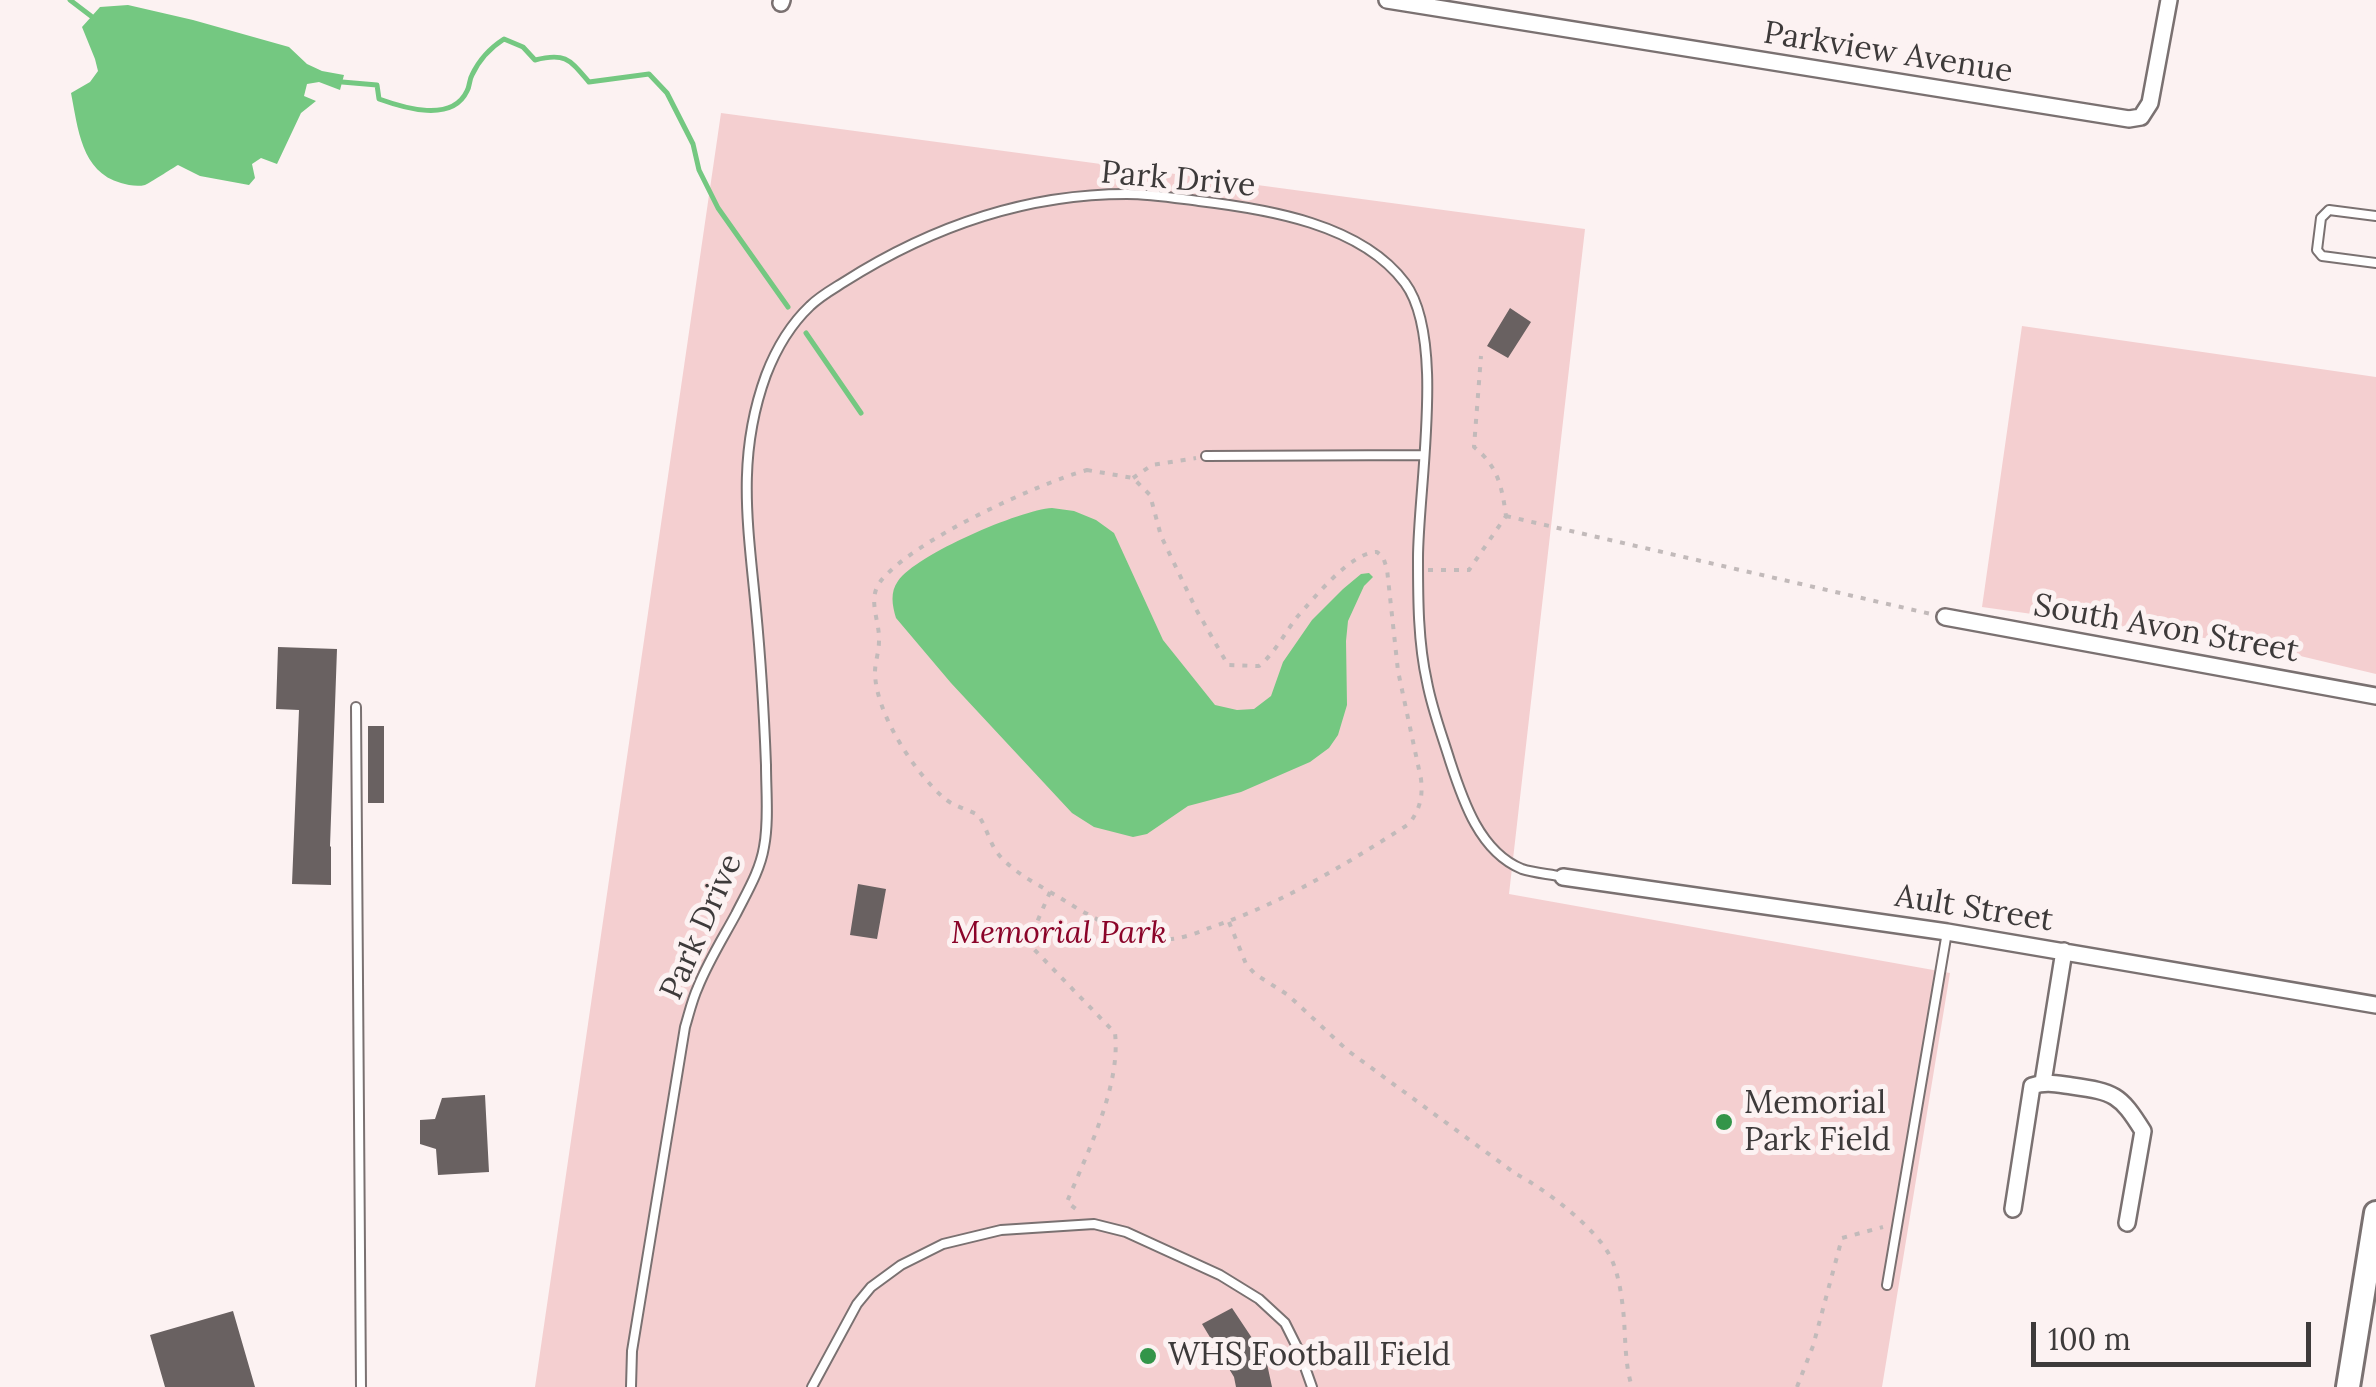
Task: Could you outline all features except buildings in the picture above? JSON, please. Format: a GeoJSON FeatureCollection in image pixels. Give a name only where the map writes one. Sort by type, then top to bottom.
{"type":"FeatureCollection","features":[{"type":"Feature","properties":{"kind":"main road"},"geometry":{"type":"LineString","coordinates":[[2348,1387],[2376,1212]]}},
{"type":"Feature","properties":{"kind":"street","name":"Parkview Avenue"},"geometry":{"type":"LineString","coordinates":[[1388,0],[2129,120],[2140,116],[2150,103],[2169,0]]}},
{"type":"Feature","properties":{"kind":"street","name":"South Avon Street"},"geometry":{"type":"LineString","coordinates":[[1946,617],[2376,696]]}},
{"type":"Feature","properties":{"kind":"street","name":"Ault Street"},"geometry":{"type":"LineString","coordinates":[[1563,877],[1947,932],[2376,1005]]}},
{"type":"Feature","properties":{"kind":"street"},"geometry":{"type":"LineString","coordinates":[[2043,1082],[2064,952]]}},
{"type":"Feature","properties":{"kind":"street"},"geometry":{"type":"LineString","coordinates":[[2013,1209],[2032,1086],[2043,1082],[2108,1091],[2128,1106],[2143,1131],[2127,1222]]}},
{"type":"Feature","properties":{"kind":"lane","name":"Park Drive"},"geometry":{"type":"LineString","coordinates":[[631,1387],[632,1351],[684,1026],[698,987],[759,868],[765,844],[764,692],[749,540],[746,460],[751,420],[774,354],[792,327],[812,304],[872,265],[928,236],[1010,208],[1051,200],[1129,194],[1215,202],[1293,218],[1326,228],[1382,259],[1406,284],[1420,313],[1425,343],[1428,382],[1418,570],[1426,680],[1460,792],[1491,850],[1522,869],[1563,877]]}},
{"type":"Feature","properties":{"kind":"lane"},"geometry":{"type":"LineString","coordinates":[[2376,216],[2329,210],[2321,218],[2317,250],[2322,256],[2376,264]]}},
{"type":"Feature","properties":{"kind":"lane"},"geometry":{"type":"LineString","coordinates":[[1206,456],[1424,455]]}},
{"type":"Feature","properties":{"kind":"lane"},"geometry":{"type":"LineString","coordinates":[[356,707],[361,1387]]}},
{"type":"Feature","properties":{"kind":"lane"},"geometry":{"type":"LineString","coordinates":[[1887,1285],[1947,932]]}},
{"type":"Feature","properties":{"kind":"lane"},"geometry":{"type":"LineString","coordinates":[[812,1387],[856,1304],[901,1265],[943,1244],[1000,1230],[1094,1224],[1126,1232],[1220,1275],[1259,1299],[1285,1324],[1312,1387]]}},
{"type":"Feature","properties":{"kind":"path"},"geometry":{"type":"LineString","coordinates":[[1418,570],[1469,570],[1506,516],[1503,490],[1496,474],[1488,459],[1474,447],[1481,356]]}},
{"type":"Feature","properties":{"kind":"path"},"geometry":{"type":"LineString","coordinates":[[1133,478],[1152,465],[1206,456]]}},
{"type":"Feature","properties":{"kind":"path"},"geometry":{"type":"LineString","coordinates":[[1088,470],[1133,478],[1150,495],[1161,536],[1228,665],[1259,666],[1296,618],[1336,576],[1363,554],[1377,552],[1383,557],[1398,671],[1422,779],[1420,807],[1409,824],[1300,890],[1248,915],[1177,939],[1163,940],[1122,930],[1088,916],[1006,863],[995,850],[978,814],[944,798],[905,751],[886,716],[875,672],[879,641],[873,595],[886,575],[924,544],[1068,475],[1088,470]]}},
{"type":"Feature","properties":{"kind":"path"},"geometry":{"type":"LineString","coordinates":[[1506,516],[1946,617]]}},
{"type":"Feature","properties":{"kind":"path"},"geometry":{"type":"LineString","coordinates":[[1050,892],[1028,943],[1115,1034],[1114,1077],[1068,1202],[1094,1224]]}},
{"type":"Feature","properties":{"kind":"path"},"geometry":{"type":"LineString","coordinates":[[1229,922],[1246,964],[1255,974],[1288,995],[1347,1050],[1516,1174],[1541,1186],[1600,1240],[1618,1275],[1632,1387]]}},
{"type":"Feature","properties":{"kind":"path"},"geometry":{"type":"LineString","coordinates":[[1797,1387],[1813,1346],[1842,1238],[1898,1223]]}},
{"type":"Feature","properties":{"kind":"green space","name":"Memorial Park"},"geometry":{"type":"Polygon","coordinates":[[[721,113],[1585,229],[1509,894],[1950,973],[1882,1387],[535,1387],[721,113]]]}},
{"type":"Feature","properties":{"kind":"green space"},"geometry":{"type":"Polygon","coordinates":[[[2022,326],[2376,377],[2376,674],[2254,645],[1982,607],[2022,326]]]}},
{"type":"Feature","properties":{"kind":"shaded area"},"geometry":{"type":"Polygon","coordinates":[[[128,5],[289,47],[307,64],[344,75],[340,90],[319,82],[307,84],[304,96],[316,101],[301,113],[277,164],[261,158],[252,164],[255,178],[249,185],[200,176],[178,165],[145,185],[121,183],[97,169],[89,159],[79,134],[71,93],[90,82],[98,71],[82,27],[100,7],[128,5]]]}},
{"type":"Feature","properties":{"kind":"shaded area"},"geometry":{"type":"Polygon","coordinates":[[[1052,508],[1074,511],[1114,533],[1163,640],[1215,705],[1237,710],[1254,709],[1271,696],[1283,662],[1312,620],[1361,574],[1369,573],[1373,577],[1364,586],[1348,621],[1347,705],[1338,735],[1329,748],[1310,762],[1241,792],[1188,806],[1147,834],[1133,837],[1094,827],[1072,813],[951,683],[896,618],[893,603],[898,581],[926,558],[994,525],[1052,508]]]}},
{"type":"Feature","properties":{"kind":"waterway"},"geometry":{"type":"LineString","coordinates":[[70,0],[91,16]]}},
{"type":"Feature","properties":{"kind":"waterway"},"geometry":{"type":"LineString","coordinates":[[342,82],[377,85],[379,99],[439,110],[460,101],[482,59],[504,39],[523,47],[535,60],[566,60],[589,82],[649,74],[667,93],[693,144],[699,170],[718,208],[788,307]]}},
{"type":"Feature","properties":{"kind":"waterway"},"geometry":{"type":"LineString","coordinates":[[806,333],[861,413]]}},
{"type":"Feature","properties":{"kind":"place","name":"Memorial Park Field"},"geometry":{"type":"Point","coordinates":[1724,1122]}},
{"type":"Feature","properties":{"kind":"place","name":"WHS Football Field"},"geometry":{"type":"Point","coordinates":[1148,1356]}}]}
